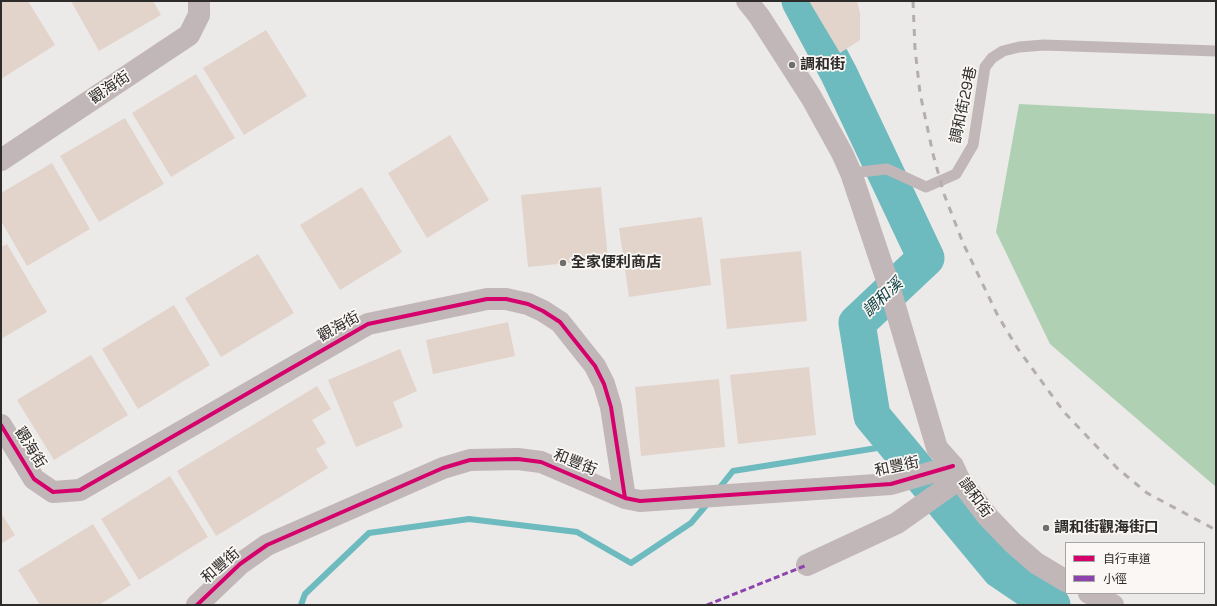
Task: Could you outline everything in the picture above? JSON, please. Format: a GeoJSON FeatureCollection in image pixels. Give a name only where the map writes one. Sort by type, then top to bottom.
{"type":"FeatureCollection","features":[{"type":"Feature","properties":{"kind":"street","name":"觀海街"},"geometry":{"type":"LineString","coordinates":[[1,160],[189,35],[199,15],[199,1]]}},
{"type":"Feature","properties":{"kind":"street","name":"調和街"},"geometry":{"type":"LineString","coordinates":[[747,1],[759,16],[811,97],[842,153],[851,173],[890,291],[937,448],[988,517],[1013,543],[1036,563],[1065,580]]}},
{"type":"Feature","properties":{"kind":"street","name":"觀海街"},"geometry":{"type":"LineString","coordinates":[[1,425],[34,479],[53,492],[80,490],[368,324],[487,299],[506,299],[528,304],[543,311],[560,322],[595,366],[604,384],[611,407],[625,498]]}},
{"type":"Feature","properties":{"kind":"street","name":"和豐街"},"geometry":{"type":"LineString","coordinates":[[197,605],[240,564],[267,545],[443,468],[470,460],[497,458],[541,462],[625,498],[640,501],[883,484],[920,475],[956,472]]}},
{"type":"Feature","properties":{"kind":"street"},"geometry":{"type":"LineString","coordinates":[[807,565],[897,523],[956,472]]}},
{"type":"Feature","properties":{"kind":"street"},"geometry":{"type":"LineString","coordinates":[[1091,594],[1113,605]]}},
{"type":"Feature","properties":{"kind":"lane","name":"調和街29巷"},"geometry":{"type":"LineString","coordinates":[[851,173],[886,169],[926,188],[956,174],[973,145],[986,67],[992,58],[1003,51],[1019,47],[1044,45],[1216,51]]}},
{"type":"Feature","properties":{"kind":"green space"},"geometry":{"type":"Polygon","coordinates":[[[1019,104],[1216,114],[1216,487],[1050,344],[996,232],[1019,104]]]}},
{"type":"Feature","properties":{"kind":"building"},"geometry":{"type":"Polygon","coordinates":[[[1,1],[28,1],[55,45],[1,79],[1,1]]]}},
{"type":"Feature","properties":{"kind":"building"},"geometry":{"type":"Polygon","coordinates":[[[71,1],[153,1],[161,15],[99,51],[71,1]]]}},
{"type":"Feature","properties":{"kind":"building"},"geometry":{"type":"Polygon","coordinates":[[[809,1],[857,1],[860,13],[860,40],[840,53],[809,1]]]}},
{"type":"Feature","properties":{"kind":"building"},"geometry":{"type":"Polygon","coordinates":[[[266,30],[307,96],[244,135],[203,68],[266,30]]]}},
{"type":"Feature","properties":{"kind":"building"},"geometry":{"type":"Polygon","coordinates":[[[196,74],[235,138],[171,177],[132,113],[196,74]]]}},
{"type":"Feature","properties":{"kind":"building"},"geometry":{"type":"Polygon","coordinates":[[[125,118],[164,184],[99,222],[60,156],[125,118]]]}},
{"type":"Feature","properties":{"kind":"building"},"geometry":{"type":"Polygon","coordinates":[[[450,135],[489,200],[427,238],[388,173],[450,135]]]}},
{"type":"Feature","properties":{"kind":"building"},"geometry":{"type":"Polygon","coordinates":[[[52,163],[90,229],[27,266],[1,221],[1,193],[52,163]]]}},
{"type":"Feature","properties":{"kind":"building"},"geometry":{"type":"Polygon","coordinates":[[[362,187],[402,252],[340,290],[300,225],[362,187]]]}},
{"type":"Feature","properties":{"kind":"building"},"geometry":{"type":"Polygon","coordinates":[[[601,187],[608,259],[528,267],[521,195],[601,187]]]}},
{"type":"Feature","properties":{"kind":"building"},"geometry":{"type":"Polygon","coordinates":[[[702,217],[711,285],[629,297],[619,228],[702,217]]]}},
{"type":"Feature","properties":{"kind":"building"},"geometry":{"type":"Polygon","coordinates":[[[7,244],[47,312],[1,339],[1,247],[7,244]]]}},
{"type":"Feature","properties":{"kind":"building"},"geometry":{"type":"Polygon","coordinates":[[[801,251],[807,321],[727,329],[720,259],[801,251]]]}},
{"type":"Feature","properties":{"kind":"building"},"geometry":{"type":"Polygon","coordinates":[[[258,254],[294,313],[221,357],[185,298],[258,254]]]}},
{"type":"Feature","properties":{"kind":"building"},"geometry":{"type":"Polygon","coordinates":[[[174,305],[210,365],[138,409],[102,349],[174,305]]]}},
{"type":"Feature","properties":{"kind":"building"},"geometry":{"type":"Polygon","coordinates":[[[508,322],[515,356],[433,374],[426,340],[508,322]]]}},
{"type":"Feature","properties":{"kind":"building"},"geometry":{"type":"Polygon","coordinates":[[[400,349],[417,391],[393,402],[403,427],[356,447],[328,380],[400,349]]]}},
{"type":"Feature","properties":{"kind":"building"},"geometry":{"type":"Polygon","coordinates":[[[91,355],[128,415],[54,460],[17,400],[91,355]]]}},
{"type":"Feature","properties":{"kind":"building"},"geometry":{"type":"Polygon","coordinates":[[[809,367],[816,435],[738,444],[730,375],[809,367]]]}},
{"type":"Feature","properties":{"kind":"building"},"geometry":{"type":"Polygon","coordinates":[[[719,379],[725,447],[641,456],[635,387],[719,379]]]}},
{"type":"Feature","properties":{"kind":"building"},"geometry":{"type":"Polygon","coordinates":[[[317,386],[331,409],[312,420],[326,443],[316,449],[328,468],[216,536],[177,471],[317,386]]]}},
{"type":"Feature","properties":{"kind":"building"},"geometry":{"type":"Polygon","coordinates":[[[170,476],[208,537],[139,580],[101,519],[170,476]]]}},
{"type":"Feature","properties":{"kind":"building"},"geometry":{"type":"Polygon","coordinates":[[[1,513],[15,535],[1,544],[1,513]]]}},
{"type":"Feature","properties":{"kind":"building"},"geometry":{"type":"Polygon","coordinates":[[[93,524],[131,585],[99,605],[40,605],[18,570],[93,524]]]}},
{"type":"Feature","properties":{"kind":"waterway","name":"調和溪"},"geometry":{"type":"LineString","coordinates":[[800,1],[839,74],[926,258],[857,323],[872,416],[1000,570],[1052,605]]}},
{"type":"Feature","properties":{"kind":"waterway"},"geometry":{"type":"LineString","coordinates":[[717,491],[733,471],[896,445]]}},
{"type":"Feature","properties":{"kind":"waterway"},"geometry":{"type":"LineString","coordinates":[[301,605],[305,594],[369,533],[469,519],[577,532],[631,563],[691,523],[708,503]]}},
{"type":"Feature","properties":{"kind":"railway"},"geometry":{"type":"LineString","coordinates":[[913,1],[915,49],[920,93],[933,154],[944,194],[963,243],[998,316],[1018,349],[1064,412],[1117,468],[1147,493],[1216,530]]}},
{"type":"Feature","properties":{"kind":"marked path"},"geometry":{"type":"LineString","coordinates":[[707,605],[807,565]]}},
{"type":"Feature","properties":{"kind":"cycle path"},"geometry":{"type":"LineString","coordinates":[[1,425],[34,479],[53,492],[80,490],[368,324],[487,299],[506,299],[528,304],[543,311],[560,322],[595,366],[604,384],[611,407],[625,498]]}},
{"type":"Feature","properties":{"kind":"cycle path"},"geometry":{"type":"LineString","coordinates":[[197,605],[240,564],[267,545],[443,468],[470,460],[518,459],[541,462],[625,498],[640,501],[891,484],[953,466]]}},
{"type":"Feature","properties":{"kind":"place","name":"調和街"},"geometry":{"type":"Point","coordinates":[792,65]}},
{"type":"Feature","properties":{"kind":"place","name":"全家便利商店"},"geometry":{"type":"Point","coordinates":[563,263]}},
{"type":"Feature","properties":{"kind":"place","name":"調和街觀海街口"},"geometry":{"type":"Point","coordinates":[1046,528]}}]}
